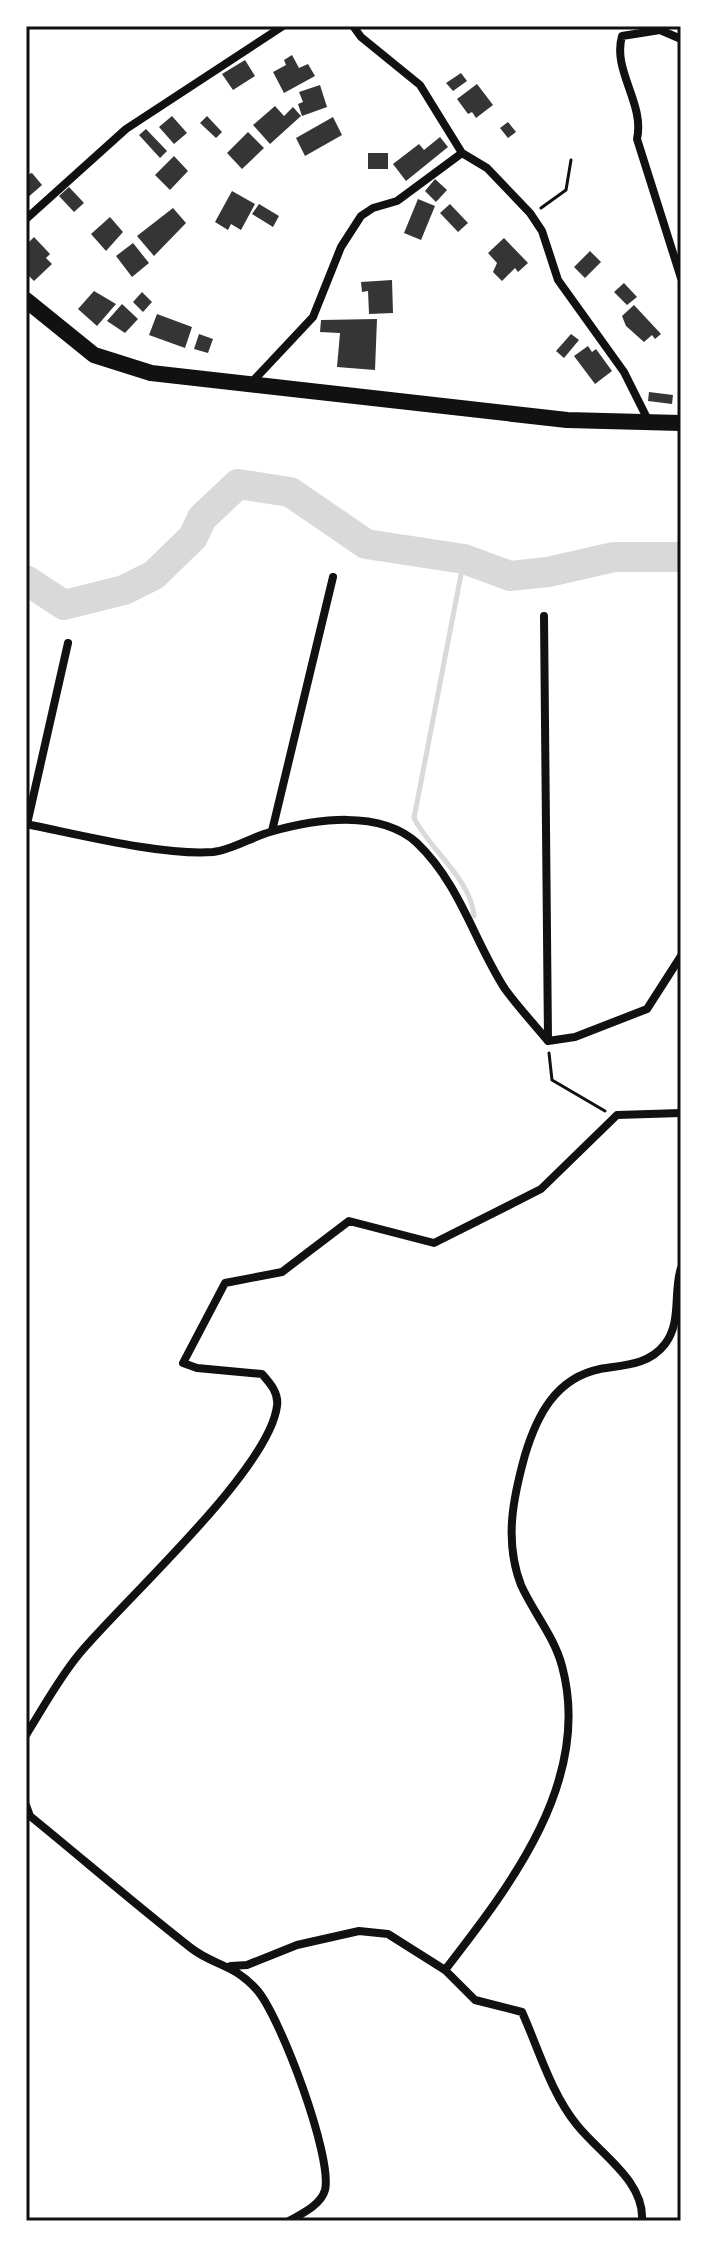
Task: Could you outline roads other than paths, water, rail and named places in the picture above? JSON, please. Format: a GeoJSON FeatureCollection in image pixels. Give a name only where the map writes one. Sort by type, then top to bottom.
{"type":"FeatureCollection","features":[{"type":"Feature","properties":{"kind":"highway"},"geometry":{"type":"LineString","coordinates":[[26,300],[94,355],[151,373],[567,420],[681,423]]}},
{"type":"Feature","properties":{"kind":"street"},"geometry":{"type":"LineString","coordinates":[[26,219],[126,129],[283,26]]}},
{"type":"Feature","properties":{"kind":"street"},"geometry":{"type":"LineString","coordinates":[[353,26],[361,37],[420,85],[462,153],[487,168],[531,215],[542,231],[558,280],[624,372],[649,424]]}},
{"type":"Feature","properties":{"kind":"street"},"geometry":{"type":"LineString","coordinates":[[681,39],[660,30],[622,36],[618,51],[641,122],[637,139],[681,278]]}},
{"type":"Feature","properties":{"kind":"street"},"geometry":{"type":"LineString","coordinates":[[249,385],[313,317],[341,247],[361,216],[373,208],[397,201],[462,153]]}},
{"type":"Feature","properties":{"kind":"street"},"geometry":{"type":"LineString","coordinates":[[272,831],[333,577]]}},
{"type":"Feature","properties":{"kind":"street"},"geometry":{"type":"LineString","coordinates":[[544,616],[548,1041]]}},
{"type":"Feature","properties":{"kind":"street"},"geometry":{"type":"LineString","coordinates":[[68,643],[26,824],[182,851],[216,852],[272,831],[360,819],[388,827],[415,842],[445,876],[505,988],[548,1041]]}},
{"type":"Feature","properties":{"kind":"street"},"geometry":{"type":"LineString","coordinates":[[548,1041],[575,1037],[647,1009],[681,956]]}},
{"type":"Feature","properties":{"kind":"street"},"geometry":{"type":"LineString","coordinates":[[26,1735],[77,1656],[237,1479],[271,1427],[278,1404],[275,1390],[262,1374],[197,1368],[183,1363],[225,1283],[282,1272],[349,1221],[434,1243],[541,1189],[615,1116],[681,1113]]}},
{"type":"Feature","properties":{"kind":"street"},"geometry":{"type":"LineString","coordinates":[[445,1970],[498,1902],[528,1853],[552,1806],[567,1738],[562,1665],[522,1586],[515,1563],[511,1526],[514,1496],[527,1450],[554,1393],[573,1379],[597,1370],[640,1364],[666,1344],[676,1319],[681,1268]]}},
{"type":"Feature","properties":{"kind":"street"},"geometry":{"type":"LineString","coordinates":[[26,1805],[30,1816],[195,1951],[231,1966],[258,1991],[287,2039],[325,2165],[325,2191],[312,2207],[289,2221]]}},
{"type":"Feature","properties":{"kind":"street"},"geometry":{"type":"LineString","coordinates":[[231,1966],[247,1965],[297,1945],[359,1931],[388,1934],[445,1970],[475,2000],[522,2012],[555,2090],[575,2124],[636,2189],[642,2221]]}},
{"type":"Feature","properties":{"kind":"waterway"},"geometry":{"type":"LineString","coordinates":[[26,580],[64,605],[124,590],[154,575],[193,537],[202,518],[238,484],[290,492],[366,544],[464,559],[510,576],[548,572],[614,557],[681,557]]}},
{"type":"Feature","properties":{"kind":"waterway"},"geometry":{"type":"LineString","coordinates":[[464,559],[414,818],[466,890],[474,916]]}}]}
